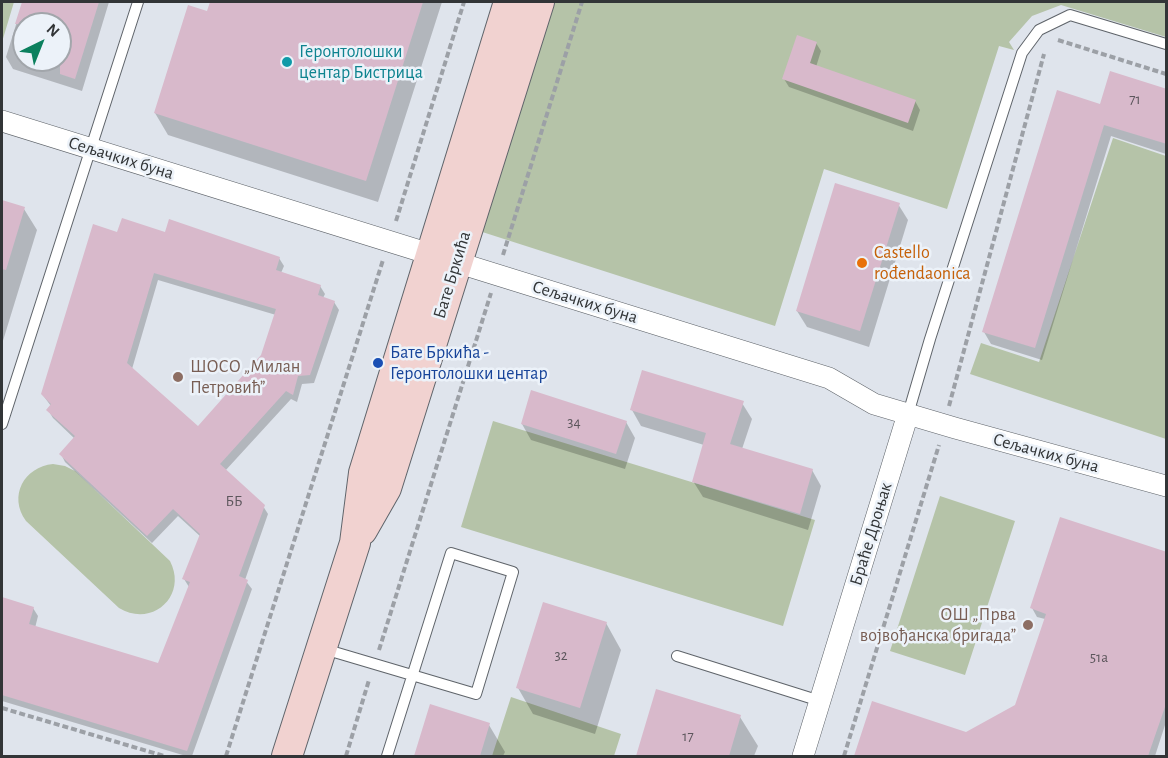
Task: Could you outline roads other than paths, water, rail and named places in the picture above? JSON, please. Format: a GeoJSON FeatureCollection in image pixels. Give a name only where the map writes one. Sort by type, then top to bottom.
{"type":"FeatureCollection","features":[{"type":"Feature","properties":{"kind":"street","name":"Бате Бркића"},"geometry":{"type":"LineString","coordinates":[[443,258],[509,2]]}},
{"type":"Feature","properties":{"kind":"street","name":"Бате Бркића"},"geometry":{"type":"LineString","coordinates":[[287,756],[355,543],[364,473],[539,2]]}},
{"type":"Feature","properties":{"kind":"street","name":"Сељачких буна"},"geometry":{"type":"LineString","coordinates":[[2,121],[829,378],[874,404],[1167,486]]}},
{"type":"Feature","properties":{"kind":"street","name":"Браће Дроњак"},"geometry":{"type":"LineString","coordinates":[[803,756],[908,414]]}},
{"type":"Feature","properties":{"kind":"lane"},"geometry":{"type":"LineString","coordinates":[[2,424],[138,2]]}},
{"type":"Feature","properties":{"kind":"lane"},"geometry":{"type":"LineString","coordinates":[[908,414],[933,328],[1022,53],[1038,30],[1070,15],[1167,44]]}},
{"type":"Feature","properties":{"kind":"lane"},"geometry":{"type":"LineString","coordinates":[[321,648],[413,675],[476,694],[513,572],[450,553],[413,675],[387,756]]}},
{"type":"Feature","properties":{"kind":"lane"},"geometry":{"type":"LineString","coordinates":[[677,656],[820,700]]}},
{"type":"Feature","properties":{"kind":"place","name":"Геронтолошки центар Бистрица"},"geometry":{"type":"Point","coordinates":[287,62]}},
{"type":"Feature","properties":{"kind":"place","name":"Castello rođendaonica"},"geometry":{"type":"Point","coordinates":[862,263]}},
{"type":"Feature","properties":{"kind":"place","name":"Бате Бркића - Геронтолошки центар"},"geometry":{"type":"Point","coordinates":[378,363]}},
{"type":"Feature","properties":{"kind":"place","name":"ШОСО „Милан Петровић”"},"geometry":{"type":"Point","coordinates":[178,377]}},
{"type":"Feature","properties":{"kind":"place","name":"ОШ „Прва војвођанска бригада”"},"geometry":{"type":"Point","coordinates":[1028,625]}}]}
